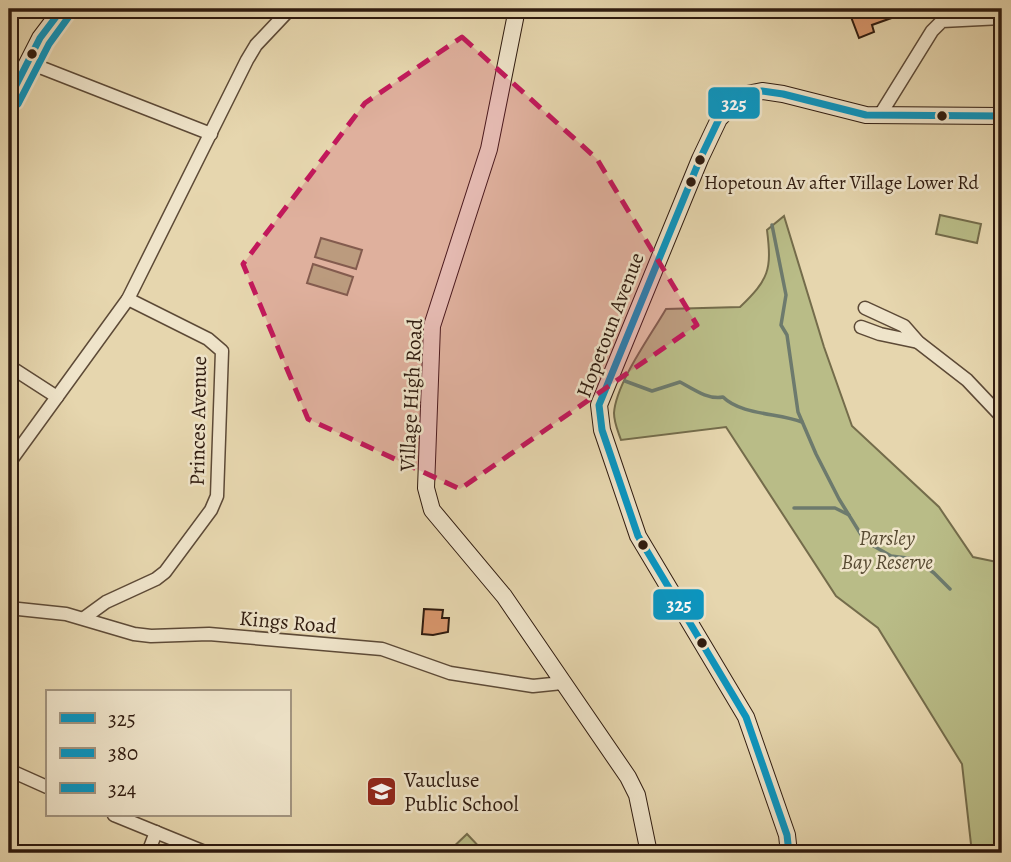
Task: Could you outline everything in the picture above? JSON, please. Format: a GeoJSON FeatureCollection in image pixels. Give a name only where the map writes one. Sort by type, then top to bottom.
{"type":"FeatureCollection","features":[{"type":"Feature","properties":{"kind":"street"},"geometry":{"type":"LineString","coordinates":[[9,99],[47,26],[62,9]]}},
{"type":"Feature","properties":{"kind":"street"},"geometry":{"type":"LineString","coordinates":[[9,463],[128,299],[256,45],[290,9]]}},
{"type":"Feature","properties":{"kind":"street","name":"Village High Road"},"geometry":{"type":"LineString","coordinates":[[517,9],[489,149],[432,326],[426,488],[432,510],[504,597],[628,777],[636,795],[649,853]]}},
{"type":"Feature","properties":{"kind":"street"},"geometry":{"type":"LineString","coordinates":[[880,116],[932,31],[942,20],[1002,18]]}},
{"type":"Feature","properties":{"kind":"street"},"geometry":{"type":"LineString","coordinates":[[27,62],[211,134]]}},
{"type":"Feature","properties":{"kind":"street","name":"Hopetoun Avenue"},"geometry":{"type":"LineString","coordinates":[[789,853],[787,835],[746,717],[638,536],[601,430],[599,405],[719,119],[747,94],[762,91],[783,93],[854,113],[880,116],[1002,116]]}},
{"type":"Feature","properties":{"kind":"street","name":"Princes Avenue"},"geometry":{"type":"LineString","coordinates":[[85,618],[106,602],[166,572],[211,510],[217,496],[222,351],[208,339],[128,299]]}},
{"type":"Feature","properties":{"kind":"street"},"geometry":{"type":"LineString","coordinates":[[865,309],[904,326],[918,342],[967,380],[1002,417]]}},
{"type":"Feature","properties":{"kind":"street"},"geometry":{"type":"LineString","coordinates":[[861,327],[918,342]]}},
{"type":"Feature","properties":{"kind":"street"},"geometry":{"type":"LineString","coordinates":[[9,366],[57,397]]}},
{"type":"Feature","properties":{"kind":"street","name":"Kings Road"},"geometry":{"type":"LineString","coordinates":[[9,608],[66,614],[134,634],[151,636],[209,634],[382,649],[450,673],[533,686],[562,684]]}},
{"type":"Feature","properties":{"kind":"street"},"geometry":{"type":"LineString","coordinates":[[9,771],[46,787]]}},
{"type":"Feature","properties":{"kind":"street"},"geometry":{"type":"LineString","coordinates":[[116,816],[206,853]]}},
{"type":"Feature","properties":{"kind":"street"},"geometry":{"type":"LineString","coordinates":[[148,853],[156,832]]}},
{"type":"Feature","properties":{"kind":"highlighted area"},"geometry":{"type":"Polygon","coordinates":[[[462,37],[597,159],[697,325],[460,489],[308,419],[243,264],[365,103],[462,37]]]}},
{"type":"Feature","properties":{"kind":"green space"},"geometry":{"type":"Polygon","coordinates":[[[940,215],[981,224],[977,243],[936,234],[940,215]]]}},
{"type":"Feature","properties":{"kind":"green space","name":"Parsley Bay Reserve"},"geometry":{"type":"Polygon","coordinates":[[[784,216],[824,347],[852,426],[939,507],[973,557],[1002,563],[1002,853],[972,853],[962,764],[878,628],[836,596],[726,427],[621,440],[617,430],[614,413],[621,388],[666,309],[740,307],[763,281],[769,255],[767,230],[784,216]]]}},
{"type":"Feature","properties":{"kind":"green space"},"geometry":{"type":"Polygon","coordinates":[[[321,238],[362,250],[356,269],[315,257],[321,238]]]}},
{"type":"Feature","properties":{"kind":"green space"},"geometry":{"type":"Polygon","coordinates":[[[313,264],[353,277],[347,295],[307,283],[313,264]]]}},
{"type":"Feature","properties":{"kind":"green space"},"geometry":{"type":"Polygon","coordinates":[[[467,834],[485,853],[447,853],[467,834]]]}},
{"type":"Feature","properties":{"kind":"building"},"geometry":{"type":"Polygon","coordinates":[[[848,9],[914,10],[872,25],[874,32],[859,38],[848,9]]]}},
{"type":"Feature","properties":{"kind":"building"},"geometry":{"type":"Polygon","coordinates":[[[424,609],[443,610],[442,618],[449,618],[448,632],[422,634],[424,609]]]}},
{"type":"Feature","properties":{"kind":"waterway"},"geometry":{"type":"LineString","coordinates":[[772,225],[786,295],[781,325],[787,335],[798,412],[816,454],[865,541],[891,556],[915,559],[950,589]]}},
{"type":"Feature","properties":{"kind":"waterway"},"geometry":{"type":"LineString","coordinates":[[625,381],[652,391],[680,382],[706,395],[723,397],[740,407],[802,422]]}},
{"type":"Feature","properties":{"kind":"waterway"},"geometry":{"type":"LineString","coordinates":[[794,508],[835,508],[849,515]]}},
{"type":"Feature","properties":{"kind":"transit line","name":"380"},"geometry":{"type":"LineString","coordinates":[[9,99],[40,38],[62,9]]}},
{"type":"Feature","properties":{"kind":"transit line","name":"324"},"geometry":{"type":"LineString","coordinates":[[18,104],[49,44],[70,15]]}},
{"type":"Feature","properties":{"kind":"transit line","name":"325"},"geometry":{"type":"LineString","coordinates":[[789,853],[787,835],[746,717],[638,536],[602,430],[599,405],[700,159],[719,119],[736,101],[747,94],[762,91],[866,115],[1002,116]]}},
{"type":"Feature","properties":{"kind":"place","name":"Hopetoun Av after Village Lower Rd"},"geometry":{"type":"Point","coordinates":[691,182]}},
{"type":"Feature","properties":{"kind":"place","name":"Vaucluse Public School"},"geometry":{"type":"Point","coordinates":[381,792]}}]}
